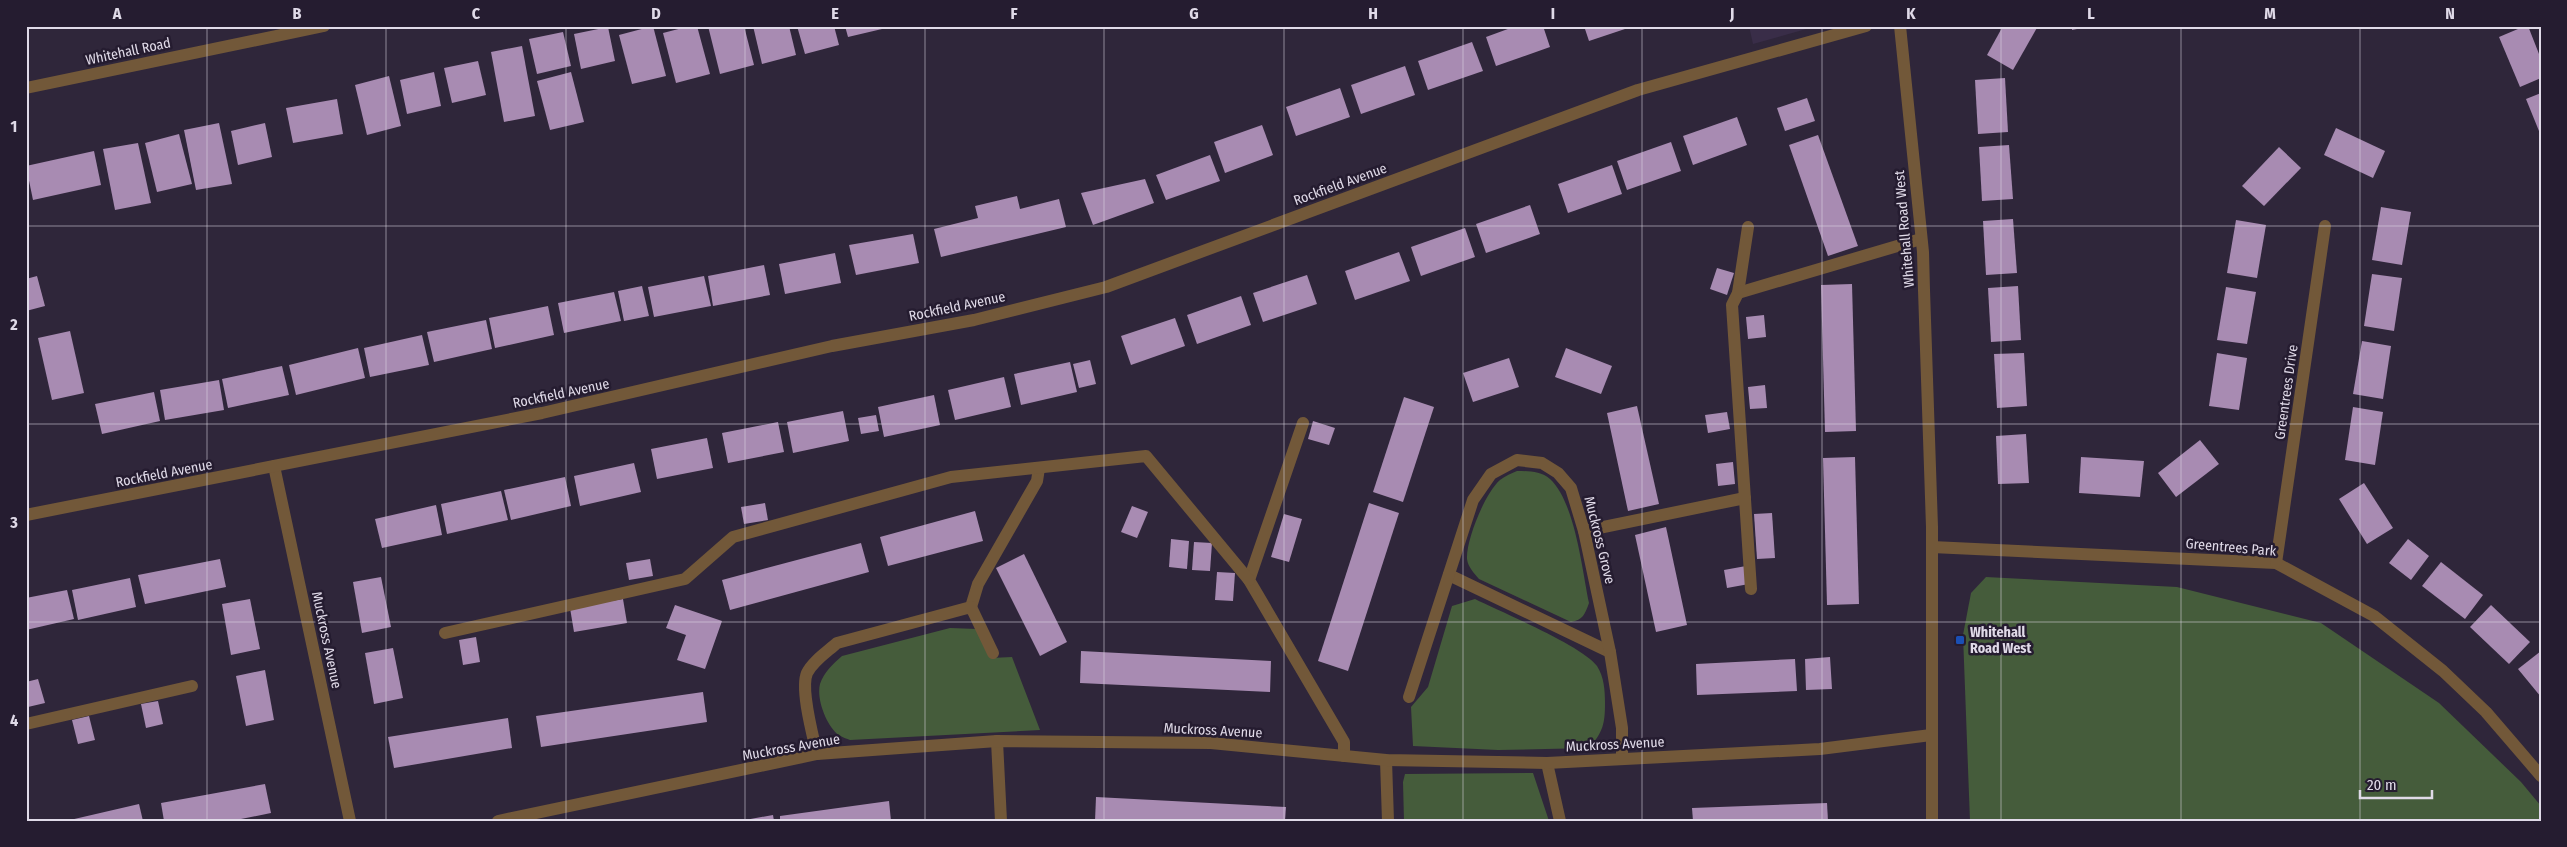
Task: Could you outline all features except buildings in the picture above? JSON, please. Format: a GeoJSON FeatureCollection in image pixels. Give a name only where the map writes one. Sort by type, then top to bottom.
{"type":"FeatureCollection","features":[{"type":"Feature","properties":{"kind":"street","name":"Whitehall Road"},"geometry":{"type":"LineString","coordinates":[[26,88],[324,26]]}},
{"type":"Feature","properties":{"kind":"street","name":"Rockfield Avenue"},"geometry":{"type":"LineString","coordinates":[[26,515],[542,413],[832,346],[974,320],[1106,287],[1638,90],[1866,26]]}},
{"type":"Feature","properties":{"kind":"street","name":"Whitehall Road West"},"geometry":{"type":"LineString","coordinates":[[1900,26],[1921,239],[1932,547],[1932,821]]}},
{"type":"Feature","properties":{"kind":"street","name":"Greentrees Drive"},"geometry":{"type":"LineString","coordinates":[[2276,563],[2325,226]]}},
{"type":"Feature","properties":{"kind":"street"},"geometry":{"type":"LineString","coordinates":[[1748,227],[1738,293],[1732,305],[1751,589]]}},
{"type":"Feature","properties":{"kind":"street"},"geometry":{"type":"LineString","coordinates":[[1738,293],[1921,239]]}},
{"type":"Feature","properties":{"kind":"street"},"geometry":{"type":"LineString","coordinates":[[1248,580],[1303,423]]}},
{"type":"Feature","properties":{"kind":"street"},"geometry":{"type":"LineString","coordinates":[[445,633],[686,578],[733,537],[951,477],[1146,456],[1248,580],[1344,742],[1344,756]]}},
{"type":"Feature","properties":{"kind":"street","name":"Muckross Grove"},"geometry":{"type":"LineString","coordinates":[[1409,697],[1473,500],[1491,474],[1517,460],[1542,463],[1558,473],[1571,488],[1584,531],[1610,652],[1622,728],[1622,758]]}},
{"type":"Feature","properties":{"kind":"street","name":"Muckross Avenue"},"geometry":{"type":"LineString","coordinates":[[274,466],[350,821]]}},
{"type":"Feature","properties":{"kind":"street"},"geometry":{"type":"LineString","coordinates":[[993,653],[971,607],[978,584],[1038,481],[1039,468]]}},
{"type":"Feature","properties":{"kind":"street"},"geometry":{"type":"LineString","coordinates":[[1584,531],[1745,498]]}},
{"type":"Feature","properties":{"kind":"street","name":"Greentrees Park"},"geometry":{"type":"LineString","coordinates":[[1932,547],[2276,563],[2374,616],[2443,671],[2486,712],[2541,776]]}},
{"type":"Feature","properties":{"kind":"street"},"geometry":{"type":"LineString","coordinates":[[1449,575],[1610,652]]}},
{"type":"Feature","properties":{"kind":"street"},"geometry":{"type":"LineString","coordinates":[[817,754],[806,702],[806,674],[820,657],[837,643],[971,607]]}},
{"type":"Feature","properties":{"kind":"street"},"geometry":{"type":"LineString","coordinates":[[26,724],[192,686]]}},
{"type":"Feature","properties":{"kind":"street","name":"Muckross Avenue"},"geometry":{"type":"LineString","coordinates":[[498,821],[531,817],[817,754],[997,741],[1211,743],[1386,760],[1547,763],[1820,749],[1931,735]]}},
{"type":"Feature","properties":{"kind":"street"},"geometry":{"type":"LineString","coordinates":[[997,741],[1000,821]]}},
{"type":"Feature","properties":{"kind":"street"},"geometry":{"type":"LineString","coordinates":[[1386,760],[1388,821]]}},
{"type":"Feature","properties":{"kind":"street"},"geometry":{"type":"LineString","coordinates":[[1547,763],[1560,821]]}},
{"type":"Feature","properties":{"kind":"shaded area"},"geometry":{"type":"Polygon","coordinates":[[[1749,26],[1817,26],[1753,44],[1749,26]]]}},
{"type":"Feature","properties":{"kind":"green space"},"geometry":{"type":"Polygon","coordinates":[[[1517,471],[1543,474],[1559,490],[1566,503],[1576,537],[1589,603],[1583,616],[1578,620],[1571,622],[1479,579],[1469,565],[1467,559],[1470,540],[1488,495],[1500,480],[1517,471]]]}},
{"type":"Feature","properties":{"kind":"green space"},"geometry":{"type":"Polygon","coordinates":[[[1986,577],[2177,587],[2321,623],[2439,703],[2521,782],[2541,806],[2541,821],[1970,821],[1963,635],[1971,593],[1986,577]]]}},
{"type":"Feature","properties":{"kind":"green space"},"geometry":{"type":"Polygon","coordinates":[[[1475,599],[1559,639],[1589,658],[1597,666],[1604,684],[1604,717],[1600,732],[1589,748],[1498,750],[1413,746],[1411,707],[1428,687],[1452,606],[1475,599]]]}},
{"type":"Feature","properties":{"kind":"green space"},"geometry":{"type":"Polygon","coordinates":[[[950,628],[977,629],[991,658],[1012,657],[1040,730],[850,740],[840,736],[830,726],[821,705],[820,684],[832,665],[842,656],[950,628]]]}},
{"type":"Feature","properties":{"kind":"green space"},"geometry":{"type":"Polygon","coordinates":[[[1533,773],[1549,821],[1404,821],[1403,782],[1405,774],[1533,773]]]}},
{"type":"Feature","properties":{"kind":"place","name":"Whitehall Road West"},"geometry":{"type":"Point","coordinates":[1960,640]}}]}
